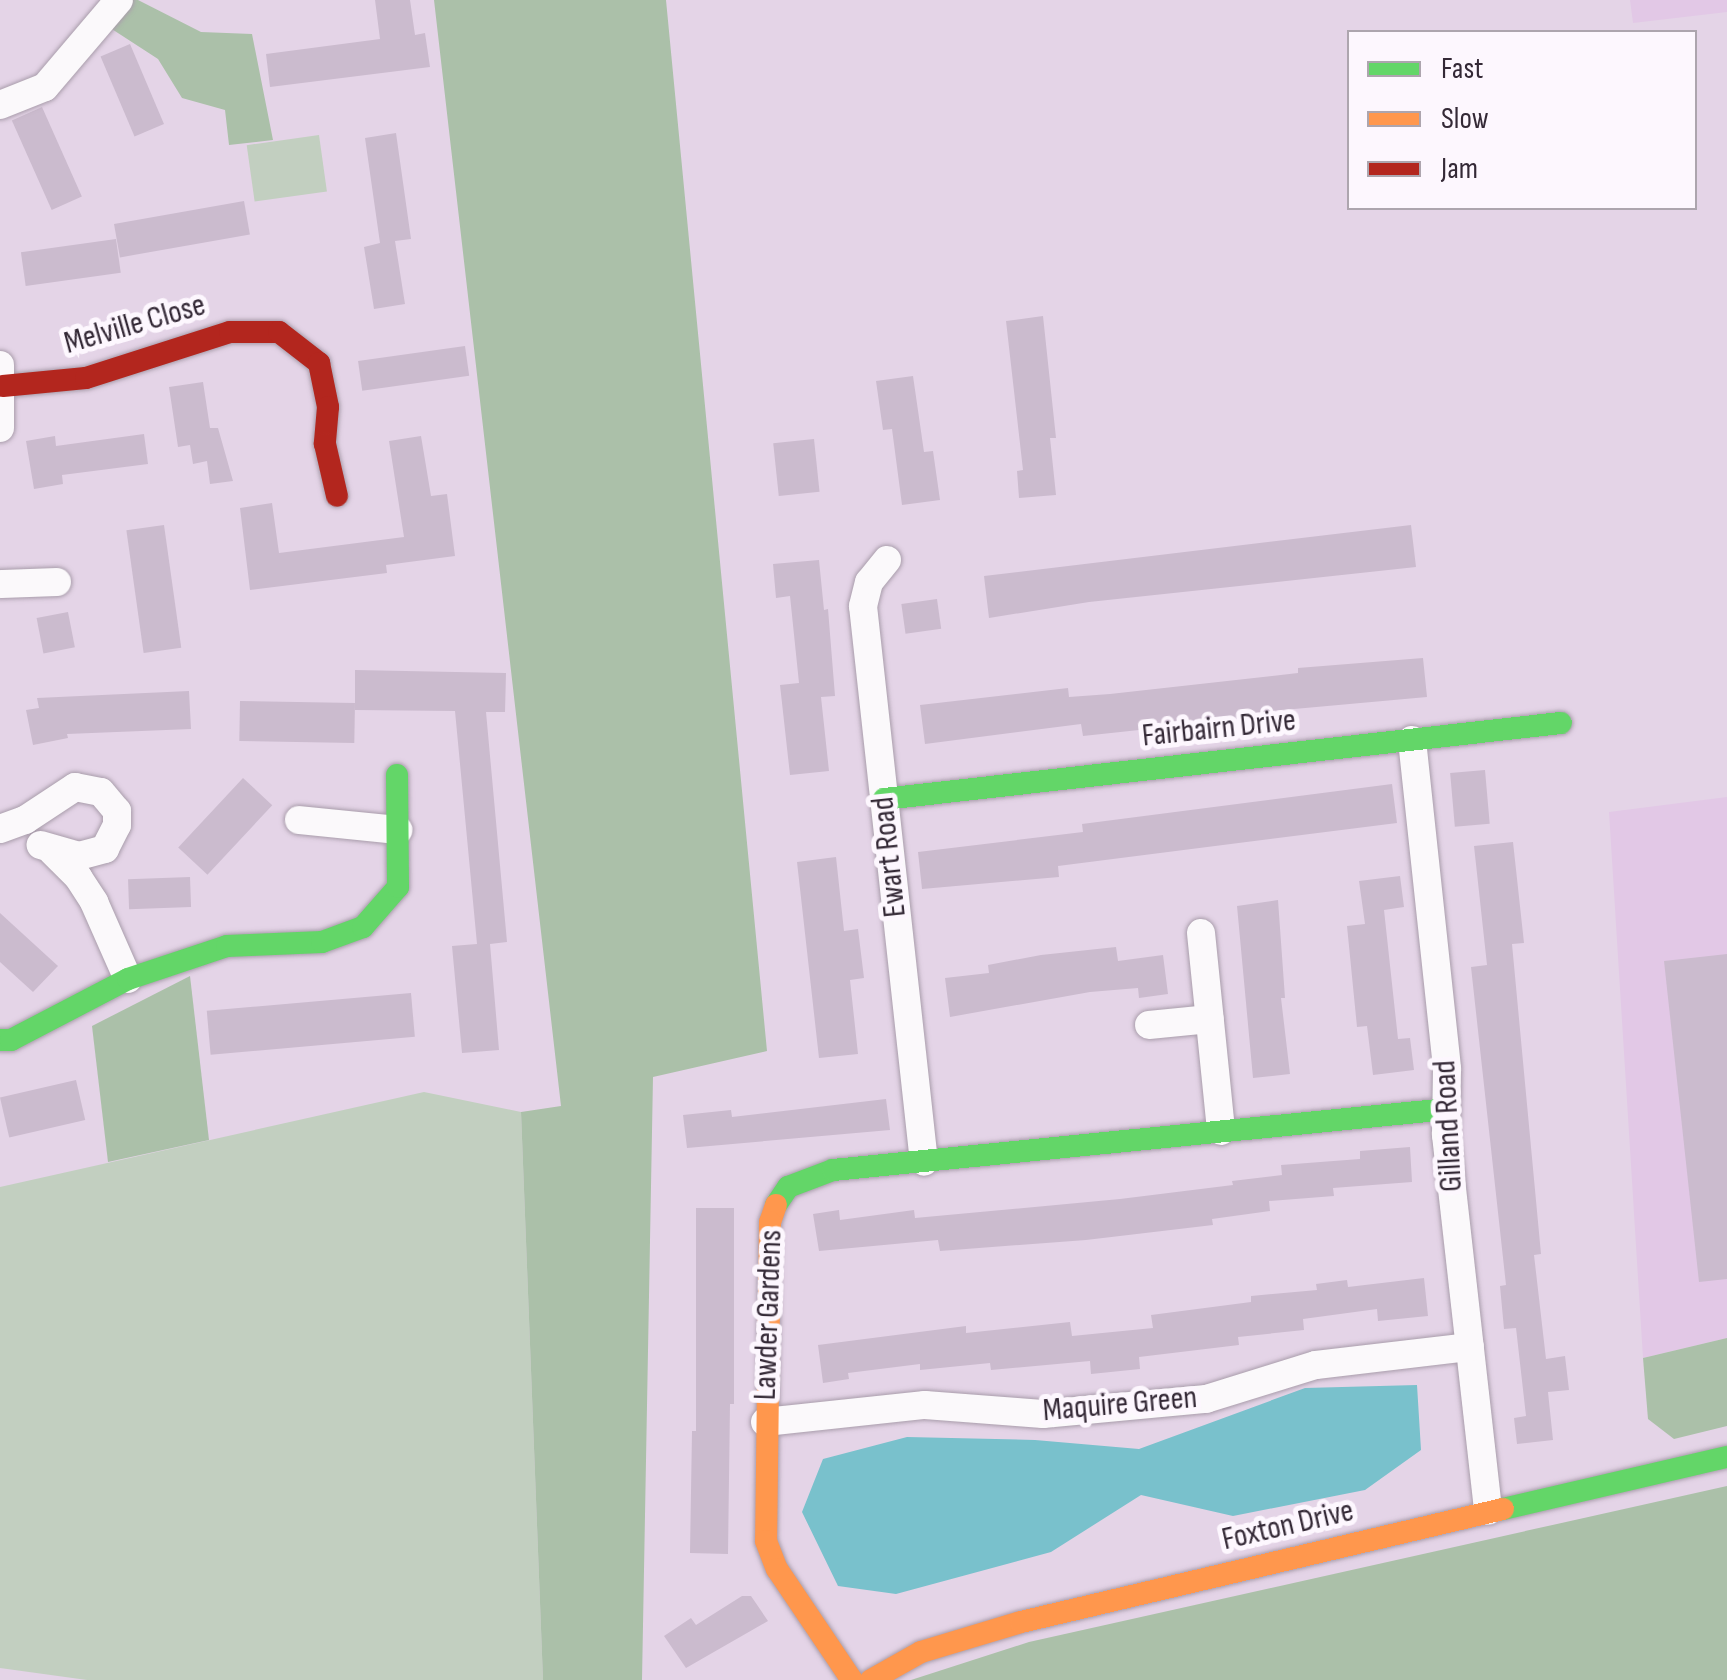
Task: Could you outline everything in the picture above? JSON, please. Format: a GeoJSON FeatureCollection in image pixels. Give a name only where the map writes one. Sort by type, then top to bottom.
{"type":"FeatureCollection","features":[{"type":"Feature","properties":{"kind":"street"},"geometry":{"type":"LineString","coordinates":[[0,105],[45,87],[119,0]]}},
{"type":"Feature","properties":{"kind":"street","name":"Melville Close"},"geometry":{"type":"LineString","coordinates":[[2,376],[86,378],[230,332],[279,332],[320,363],[328,407],[325,444],[337,496]]}},
{"type":"Feature","properties":{"kind":"street"},"geometry":{"type":"LineString","coordinates":[[0,428],[2,376]]}},
{"type":"Feature","properties":{"kind":"street","name":"Ewart Road"},"geometry":{"type":"LineString","coordinates":[[888,560],[869,582],[863,606],[924,1162]]}},
{"type":"Feature","properties":{"kind":"street"},"geometry":{"type":"LineString","coordinates":[[0,584],[56,582]]}},
{"type":"Feature","properties":{"kind":"street","name":"Fairbairn Drive"},"geometry":{"type":"LineString","coordinates":[[884,800],[1561,723]]}},
{"type":"Feature","properties":{"kind":"street","name":"Gilland Road"},"geometry":{"type":"LineString","coordinates":[[1412,740],[1488,1512]]}},
{"type":"Feature","properties":{"kind":"street"},"geometry":{"type":"LineString","coordinates":[[0,1040],[11,1040],[128,979],[227,946],[322,942],[363,927],[398,887],[397,775]]}},
{"type":"Feature","properties":{"kind":"street"},"geometry":{"type":"LineString","coordinates":[[0,830],[25,820],[75,787],[101,792],[116,811],[118,826],[105,849],[79,856],[41,845]]}},
{"type":"Feature","properties":{"kind":"street"},"geometry":{"type":"LineString","coordinates":[[299,820],[398,830]]}},
{"type":"Feature","properties":{"kind":"street"},"geometry":{"type":"LineString","coordinates":[[0,830],[26,836],[60,855],[78,876],[128,979]]}},
{"type":"Feature","properties":{"kind":"street"},"geometry":{"type":"LineString","coordinates":[[1201,932],[1221,1131]]}},
{"type":"Feature","properties":{"kind":"street"},"geometry":{"type":"LineString","coordinates":[[1148,1025],[1210,1020]]}},
{"type":"Feature","properties":{"kind":"street","name":"Lawder Gardens"},"geometry":{"type":"LineString","coordinates":[[852,1680],[777,1569],[766,1541],[770,1222],[778,1197],[788,1187],[832,1170],[1447,1109]]}},
{"type":"Feature","properties":{"kind":"street","name":"Maquire Green"},"geometry":{"type":"LineString","coordinates":[[765,1422],[925,1405],[1043,1414],[1206,1398],[1316,1365],[1470,1348]]}},
{"type":"Feature","properties":{"kind":"street","name":"Foxton Drive"},"geometry":{"type":"LineString","coordinates":[[871,1680],[922,1652],[1021,1622],[1727,1457]]}},
{"type":"Feature","properties":{"kind":"shaded area"},"geometry":{"type":"Polygon","coordinates":[[[1630,0],[1727,0],[1727,12],[1633,23],[1630,0]]]}},
{"type":"Feature","properties":{"kind":"shaded area"},"geometry":{"type":"Polygon","coordinates":[[[1727,797],[1727,1338],[1643,1358],[1609,812],[1727,797]]]}},
{"type":"Feature","properties":{"kind":"green space"},"geometry":{"type":"Polygon","coordinates":[[[119,0],[138,0],[201,32],[252,34],[273,140],[229,145],[225,110],[182,98],[158,59],[101,22],[119,0]]]}},
{"type":"Feature","properties":{"kind":"green space"},"geometry":{"type":"Polygon","coordinates":[[[434,0],[666,0],[767,1051],[653,1077],[642,1680],[543,1680],[521,1112],[561,1106],[434,0]]]}},
{"type":"Feature","properties":{"kind":"green space"},"geometry":{"type":"Polygon","coordinates":[[[319,135],[327,191],[255,202],[247,145],[319,135]]]}},
{"type":"Feature","properties":{"kind":"green space"},"geometry":{"type":"Polygon","coordinates":[[[190,976],[209,1140],[108,1162],[92,1026],[190,976]]]}},
{"type":"Feature","properties":{"kind":"green space"},"geometry":{"type":"Polygon","coordinates":[[[424,1092],[521,1112],[543,1680],[87,1680],[0,1668],[0,1187],[424,1092]]]}},
{"type":"Feature","properties":{"kind":"green space"},"geometry":{"type":"Polygon","coordinates":[[[1727,1338],[1727,1426],[1674,1439],[1648,1419],[1643,1358],[1727,1338]]]}},
{"type":"Feature","properties":{"kind":"green space"},"geometry":{"type":"Polygon","coordinates":[[[1727,1486],[1727,1680],[911,1680],[1029,1642],[1727,1486]]]}},
{"type":"Feature","properties":{"kind":"water"},"geometry":{"type":"Polygon","coordinates":[[[1417,1385],[1421,1450],[1365,1490],[1233,1516],[1141,1495],[1051,1552],[896,1594],[838,1586],[802,1512],[823,1459],[907,1437],[1035,1440],[1139,1449],[1305,1388],[1417,1385]]]}},
{"type":"Feature","properties":{"kind":"building"},"geometry":{"type":"Polygon","coordinates":[[[375,0],[410,0],[415,35],[425,33],[430,67],[270,87],[266,54],[380,39],[375,0]]]}},
{"type":"Feature","properties":{"kind":"building"},"geometry":{"type":"Polygon","coordinates":[[[130,44],[164,124],[135,137],[101,57],[130,44]]]}},
{"type":"Feature","properties":{"kind":"building"},"geometry":{"type":"Polygon","coordinates":[[[42,107],[82,197],[52,210],[12,120],[42,107]]]}},
{"type":"Feature","properties":{"kind":"building"},"geometry":{"type":"Polygon","coordinates":[[[396,133],[411,239],[395,241],[405,304],[374,309],[364,247],[380,243],[365,138],[396,133]]]}},
{"type":"Feature","properties":{"kind":"building"},"geometry":{"type":"Polygon","coordinates":[[[244,201],[250,234],[120,257],[114,224],[244,201]]]}},
{"type":"Feature","properties":{"kind":"building"},"geometry":{"type":"Polygon","coordinates":[[[116,239],[121,273],[26,286],[21,252],[116,239]]]}},
{"type":"Feature","properties":{"kind":"building"},"geometry":{"type":"Polygon","coordinates":[[[1043,316],[1056,438],[1050,438],[1056,495],[1019,498],[1017,471],[1023,470],[1006,321],[1043,316]]]}},
{"type":"Feature","properties":{"kind":"building"},"geometry":{"type":"Polygon","coordinates":[[[465,346],[469,376],[362,391],[358,361],[465,346]]]}},
{"type":"Feature","properties":{"kind":"building"},"geometry":{"type":"Polygon","coordinates":[[[913,376],[924,452],[933,451],[940,500],[902,505],[892,429],[883,430],[876,381],[913,376]]]}},
{"type":"Feature","properties":{"kind":"building"},"geometry":{"type":"Polygon","coordinates":[[[203,382],[210,428],[218,428],[233,481],[210,484],[207,461],[193,464],[190,445],[178,447],[169,387],[203,382]]]}},
{"type":"Feature","properties":{"kind":"building"},"geometry":{"type":"Polygon","coordinates":[[[144,434],[148,464],[62,475],[63,484],[34,489],[26,441],[55,436],[56,446],[144,434]]]}},
{"type":"Feature","properties":{"kind":"building"},"geometry":{"type":"Polygon","coordinates":[[[421,436],[431,496],[447,494],[455,556],[386,565],[387,573],[250,590],[240,508],[272,503],[279,553],[404,537],[389,441],[421,436]]]}},
{"type":"Feature","properties":{"kind":"building"},"geometry":{"type":"Polygon","coordinates":[[[814,439],[820,492],[779,496],[773,443],[814,439]]]}},
{"type":"Feature","properties":{"kind":"building"},"geometry":{"type":"Polygon","coordinates":[[[164,525],[181,648],[144,653],[126,530],[164,525]]]}},
{"type":"Feature","properties":{"kind":"building"},"geometry":{"type":"Polygon","coordinates":[[[1411,525],[1416,567],[1089,602],[989,618],[984,576],[1411,525]]]}},
{"type":"Feature","properties":{"kind":"building"},"geometry":{"type":"Polygon","coordinates":[[[819,560],[824,610],[828,609],[835,696],[821,697],[829,771],[790,775],[780,685],[799,683],[790,596],[776,598],[773,564],[819,560]]]}},
{"type":"Feature","properties":{"kind":"building"},"geometry":{"type":"Polygon","coordinates":[[[937,599],[941,629],[906,634],[901,604],[937,599]]]}},
{"type":"Feature","properties":{"kind":"building"},"geometry":{"type":"Polygon","coordinates":[[[68,612],[75,647],[43,653],[37,618],[68,612]]]}},
{"type":"Feature","properties":{"kind":"building"},"geometry":{"type":"Polygon","coordinates":[[[1423,658],[1427,697],[1272,711],[1273,715],[1083,736],[1081,724],[925,744],[920,705],[1068,688],[1069,697],[1110,694],[1298,673],[1298,668],[1423,658]]]}},
{"type":"Feature","properties":{"kind":"building"},"geometry":{"type":"Polygon","coordinates":[[[355,670],[506,673],[505,712],[486,712],[507,942],[490,944],[499,1050],[462,1053],[452,946],[477,944],[455,711],[355,710],[355,670]]]}},
{"type":"Feature","properties":{"kind":"building"},"geometry":{"type":"Polygon","coordinates":[[[189,691],[191,729],[67,734],[68,738],[33,745],[26,710],[39,708],[37,698],[189,691]]]}},
{"type":"Feature","properties":{"kind":"building"},"geometry":{"type":"Polygon","coordinates":[[[240,701],[355,703],[354,743],[239,741],[240,701]]]}},
{"type":"Feature","properties":{"kind":"building"},"geometry":{"type":"Polygon","coordinates":[[[1485,770],[1490,824],[1455,827],[1450,773],[1485,770]]]}},
{"type":"Feature","properties":{"kind":"building"},"geometry":{"type":"Polygon","coordinates":[[[243,778],[272,805],[207,875],[178,847],[243,778]]]}},
{"type":"Feature","properties":{"kind":"building"},"geometry":{"type":"Polygon","coordinates":[[[1392,784],[1397,823],[1058,866],[1059,877],[922,889],[918,852],[1083,832],[1082,824],[1392,784]]]}},
{"type":"Feature","properties":{"kind":"building"},"geometry":{"type":"Polygon","coordinates":[[[1513,842],[1524,943],[1512,944],[1541,1254],[1534,1255],[1546,1359],[1565,1356],[1569,1390],[1548,1392],[1553,1440],[1517,1444],[1514,1418],[1526,1416],[1516,1328],[1504,1329],[1500,1286],[1506,1285],[1471,967],[1487,965],[1474,846],[1513,842]]]}},
{"type":"Feature","properties":{"kind":"building"},"geometry":{"type":"Polygon","coordinates":[[[836,857],[844,931],[858,929],[864,978],[850,980],[858,1054],[819,1058],[797,862],[836,857]]]}},
{"type":"Feature","properties":{"kind":"building"},"geometry":{"type":"Polygon","coordinates":[[[1400,876],[1404,907],[1384,910],[1398,1039],[1410,1038],[1414,1070],[1373,1075],[1367,1026],[1357,1027],[1347,926],[1365,924],[1359,881],[1400,876]]]}},
{"type":"Feature","properties":{"kind":"building"},"geometry":{"type":"Polygon","coordinates":[[[190,877],[191,907],[129,909],[128,879],[190,877]]]}},
{"type":"Feature","properties":{"kind":"building"},"geometry":{"type":"Polygon","coordinates":[[[1278,900],[1285,998],[1281,998],[1290,1074],[1253,1078],[1237,906],[1278,900]]]}},
{"type":"Feature","properties":{"kind":"building"},"geometry":{"type":"Polygon","coordinates":[[[0,913],[58,966],[33,992],[0,962],[0,913]]]}},
{"type":"Feature","properties":{"kind":"building"},"geometry":{"type":"Polygon","coordinates":[[[1116,947],[1118,961],[1163,955],[1168,994],[1139,998],[1138,988],[1090,992],[950,1017],[945,978],[989,973],[988,965],[1041,955],[1116,947]]]}},
{"type":"Feature","properties":{"kind":"building"},"geometry":{"type":"Polygon","coordinates":[[[1727,954],[1727,1279],[1699,1282],[1664,961],[1727,954]]]}},
{"type":"Feature","properties":{"kind":"building"},"geometry":{"type":"Polygon","coordinates":[[[411,993],[415,1037],[211,1055],[207,1011],[411,993]]]}},
{"type":"Feature","properties":{"kind":"building"},"geometry":{"type":"Polygon","coordinates":[[[76,1080],[85,1120],[9,1137],[0,1098],[76,1080]]]}},
{"type":"Feature","properties":{"kind":"building"},"geometry":{"type":"Polygon","coordinates":[[[886,1099],[890,1130],[687,1148],[683,1115],[731,1110],[732,1117],[886,1099]]]}},
{"type":"Feature","properties":{"kind":"building"},"geometry":{"type":"Polygon","coordinates":[[[1410,1147],[1412,1182],[1333,1188],[1334,1196],[1269,1201],[1270,1211],[1212,1219],[1213,1225],[1086,1240],[940,1251],[938,1240],[819,1251],[813,1214],[839,1210],[840,1220],[914,1210],[915,1218],[1120,1199],[1233,1185],[1232,1181],[1282,1175],[1281,1165],[1360,1159],[1360,1151],[1410,1147]]]}},
{"type":"Feature","properties":{"kind":"building"},"geometry":{"type":"Polygon","coordinates":[[[696,1208],[734,1208],[734,1404],[730,1404],[728,1554],[690,1553],[692,1431],[696,1431],[696,1208]]]}},
{"type":"Feature","properties":{"kind":"building"},"geometry":{"type":"Polygon","coordinates":[[[1424,1278],[1428,1316],[1378,1321],[1377,1309],[1303,1319],[1304,1330],[1238,1337],[1239,1345],[1139,1357],[1140,1369],[1091,1374],[1090,1361],[991,1370],[990,1363],[920,1370],[920,1364],[848,1373],[849,1379],[823,1383],[818,1345],[966,1326],[966,1333],[1070,1322],[1072,1336],[1153,1328],[1151,1315],[1251,1302],[1251,1296],[1317,1290],[1316,1284],[1347,1280],[1348,1287],[1424,1278]]]}},
{"type":"Feature","properties":{"kind":"building"},"geometry":{"type":"Polygon","coordinates":[[[742,1596],[751,1596],[768,1621],[686,1668],[664,1636],[691,1618],[696,1625],[742,1596]]]}},
{"type":"Feature","properties":{"kind":"traffic: fast"},"geometry":{"type":"LineString","coordinates":[[884,799],[1561,723]]}},
{"type":"Feature","properties":{"kind":"traffic: fast"},"geometry":{"type":"LineString","coordinates":[[0,1040],[11,1040],[128,979],[227,946],[322,942],[363,927],[398,887],[397,775]]}},
{"type":"Feature","properties":{"kind":"traffic: fast"},"geometry":{"type":"LineString","coordinates":[[776,1205],[788,1187],[833,1170],[1447,1109]]}},
{"type":"Feature","properties":{"kind":"traffic: fast"},"geometry":{"type":"LineString","coordinates":[[1503,1509],[1727,1457]]}},
{"type":"Feature","properties":{"kind":"traffic: slow"},"geometry":{"type":"LineString","coordinates":[[776,1205],[770,1222],[766,1541],[777,1569],[852,1680]]}},
{"type":"Feature","properties":{"kind":"traffic: slow"},"geometry":{"type":"LineString","coordinates":[[871,1680],[921,1652],[1021,1622],[1503,1509]]}},
{"type":"Feature","properties":{"kind":"traffic: jam"},"geometry":{"type":"LineString","coordinates":[[3,386],[86,378],[230,332],[279,332],[319,363],[328,407],[325,444],[337,496]]}}]}
